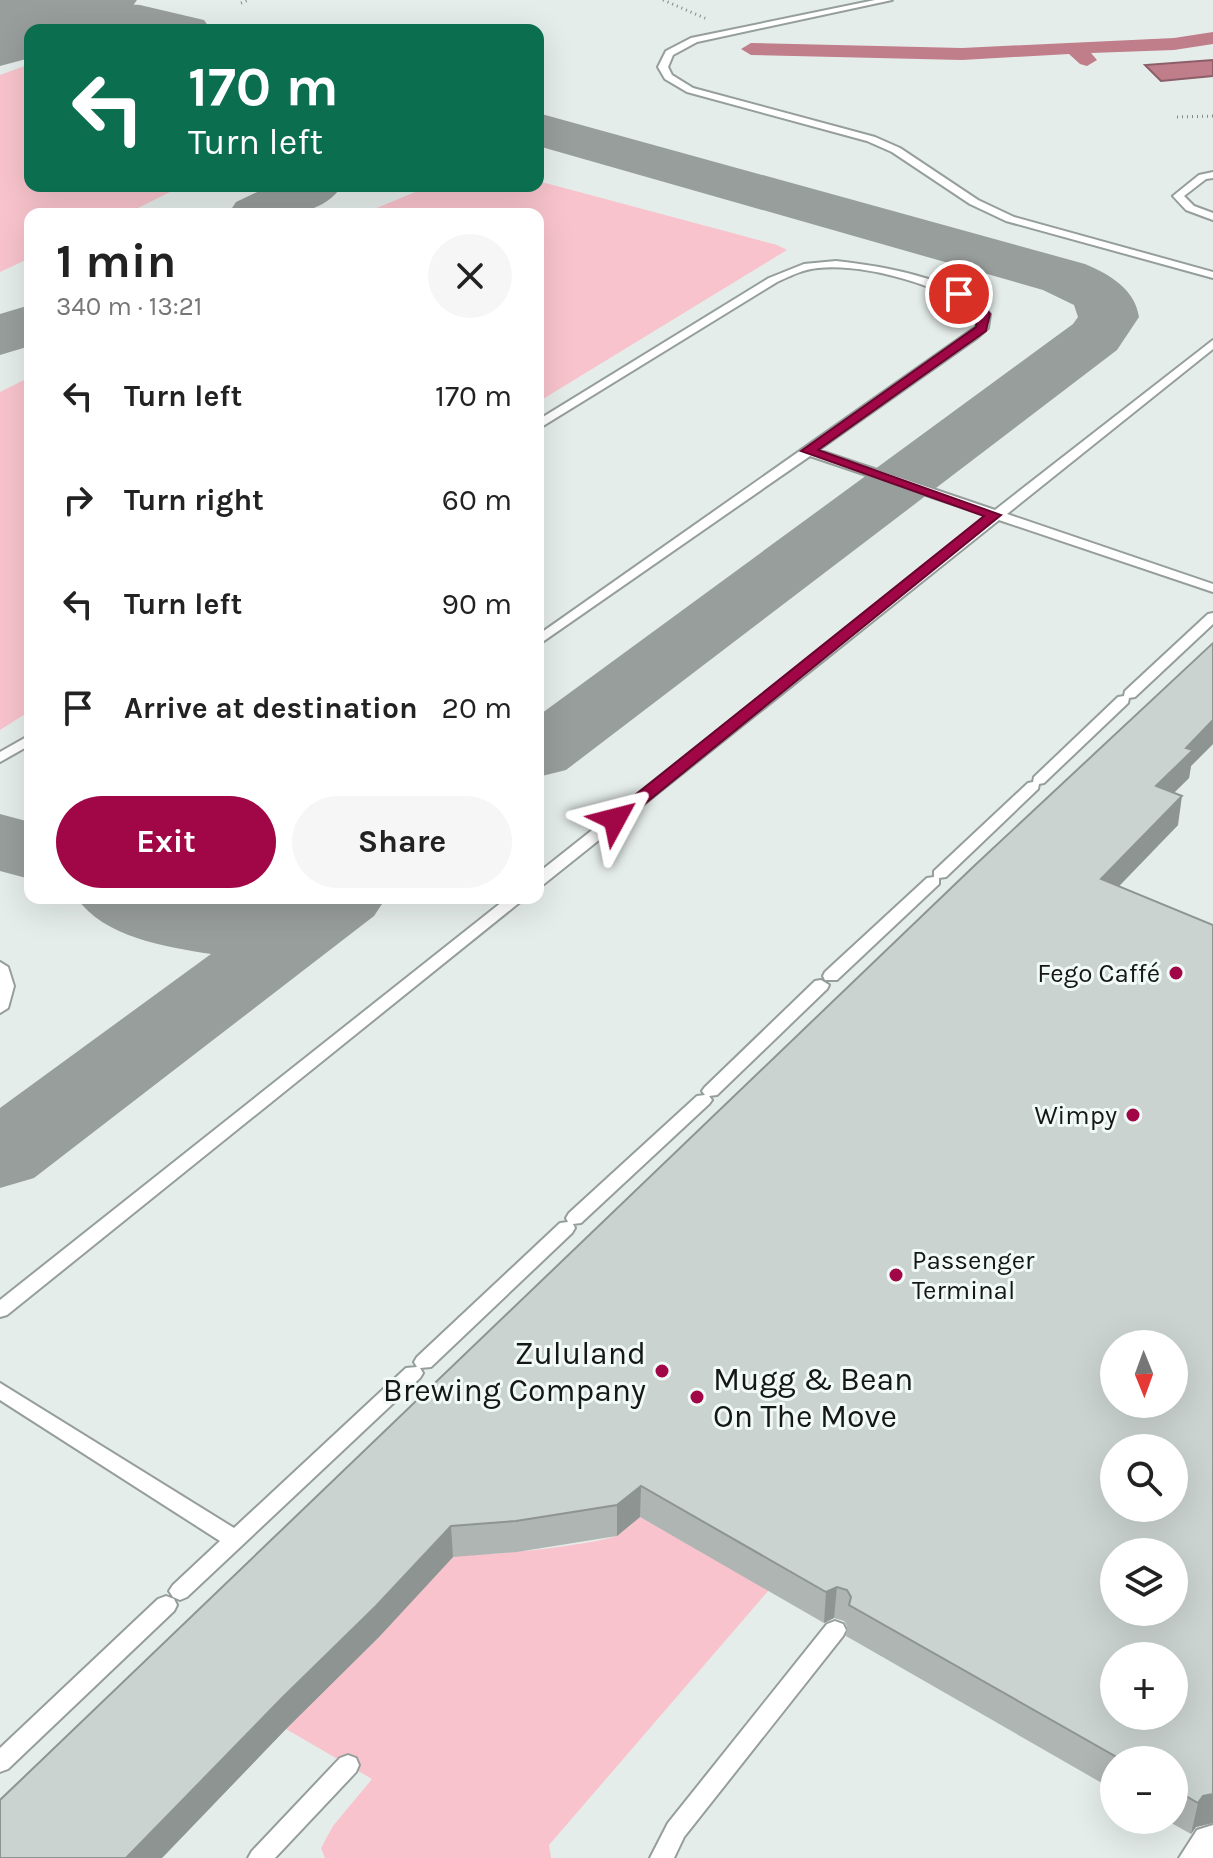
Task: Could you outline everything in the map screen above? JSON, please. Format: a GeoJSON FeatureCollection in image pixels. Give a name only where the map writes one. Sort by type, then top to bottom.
{"type":"FeatureCollection","features":[{"type":"Feature","properties":{"kind":"lane"},"geometry":{"type":"LineString","coordinates":[[888,0],[694,40],[669,53],[663,67],[668,77],[676,83],[707,95],[871,139],[896,150],[974,202],[1010,219],[1211,272]]}},
{"type":"Feature","properties":{"kind":"lane"},"geometry":{"type":"LineString","coordinates":[[1213,175],[1203,177],[1178,196],[1190,208],[1213,217]]}},
{"type":"Feature","properties":{"kind":"lane"},"geometry":{"type":"LineString","coordinates":[[544,421],[773,280],[803,267],[819,264],[859,266],[959,294],[978,306],[985,321],[974,335],[544,637]]}},
{"type":"Feature","properties":{"kind":"lane"},"geometry":{"type":"LineString","coordinates":[[544,876],[1213,343]]}},
{"type":"Feature","properties":{"kind":"lane"},"geometry":{"type":"LineString","coordinates":[[808,451],[1213,588]]}},
{"type":"Feature","properties":{"kind":"lane"},"geometry":{"type":"LineString","coordinates":[[0,1762],[1213,617]]}},
{"type":"Feature","properties":{"kind":"lane"},"geometry":{"type":"LineString","coordinates":[[0,758],[24,745]]}},
{"type":"Feature","properties":{"kind":"lane"},"geometry":{"type":"LineString","coordinates":[[0,1310],[509,904]]}},
{"type":"Feature","properties":{"kind":"lane"},"geometry":{"type":"LineString","coordinates":[[0,967],[6,986],[0,1008]]}},
{"type":"Feature","properties":{"kind":"lane"},"geometry":{"type":"LineString","coordinates":[[0,1390],[236,1540]]}},
{"type":"Feature","properties":{"kind":"lane"},"geometry":{"type":"LineString","coordinates":[[662,1858],[676,1830],[835,1630]]}},
{"type":"Feature","properties":{"kind":"lane"},"geometry":{"type":"LineString","coordinates":[[260,1858],[348,1765]]}},
{"type":"Feature","properties":{"kind":"path"},"geometry":{"type":"LineString","coordinates":[[241,3],[248,0]]}},
{"type":"Feature","properties":{"kind":"path"},"geometry":{"type":"LineString","coordinates":[[663,0],[733,31]]}},
{"type":"Feature","properties":{"kind":"path"},"geometry":{"type":"LineString","coordinates":[[1177,117],[1213,116]]}},
{"type":"Feature","properties":{"kind":"shaded area"},"geometry":{"type":"Polygon","coordinates":[[[1213,60],[1213,76],[1161,81],[1145,65],[1213,60]]]}},
{"type":"Feature","properties":{"kind":"shaded area"},"geometry":{"type":"Polygon","coordinates":[[[24,66],[24,192],[170,192],[138,208],[24,208],[24,261],[0,272],[0,75],[24,66]]]}},
{"type":"Feature","properties":{"kind":"shaded area"},"geometry":{"type":"Polygon","coordinates":[[[544,183],[787,250],[544,398],[544,208],[377,208],[415,192],[544,192],[544,183]]]}},
{"type":"Feature","properties":{"kind":"shaded area"},"geometry":{"type":"Polygon","coordinates":[[[24,380],[24,715],[0,730],[0,392],[24,380]]]}},
{"type":"Feature","properties":{"kind":"shaded area"},"geometry":{"type":"Polygon","coordinates":[[[631,1512],[769,1590],[549,1845],[551,1858],[325,1858],[321,1848],[333,1826],[372,1779],[286,1729],[379,1637],[456,1553],[510,1552],[604,1539],[618,1535],[631,1525],[631,1512]]]}},
{"type":"Feature","properties":{"kind":"building","name":"Passenger Terminal"},"geometry":{"type":"Polygon","coordinates":[[[1213,643],[1213,720],[1186,748],[1193,750],[1156,786],[1182,796],[1101,879],[1213,925],[1213,1794],[1203,1796],[1198,1803],[1188,1797],[1188,1746],[1100,1748],[849,1605],[851,1597],[847,1590],[837,1587],[826,1592],[641,1486],[617,1505],[516,1521],[451,1526],[126,1858],[0,1858],[0,1800],[973,867],[1213,643]]]}},
{"type":"Feature","properties":{"kind":"waterway"},"geometry":{"type":"LineString","coordinates":[[1074,48],[1174,44],[1213,38]]}},
{"type":"Feature","properties":{"kind":"waterway"},"geometry":{"type":"LineString","coordinates":[[751,49],[962,54],[1074,48]]}},
{"type":"Feature","properties":{"kind":"waterway"},"geometry":{"type":"LineString","coordinates":[[1074,48],[1087,60]]}},
{"type":"Feature","properties":{"kind":"taxiway"},"geometry":{"type":"LineString","coordinates":[[0,29],[48,19],[94,16],[163,24]]}},
{"type":"Feature","properties":{"kind":"taxiway"},"geometry":{"type":"LineString","coordinates":[[544,131],[1064,277],[1095,293],[1108,308],[1105,327],[1095,337],[544,749]]}},
{"type":"Feature","properties":{"kind":"taxiway"},"geometry":{"type":"LineString","coordinates":[[268,208],[302,192]]}},
{"type":"Feature","properties":{"kind":"taxiway"},"geometry":{"type":"LineString","coordinates":[[0,337],[24,326]]}},
{"type":"Feature","properties":{"kind":"taxiway"},"geometry":{"type":"LineString","coordinates":[[0,839],[24,851]]}},
{"type":"Feature","properties":{"kind":"taxiway"},"geometry":{"type":"LineString","coordinates":[[132,904],[168,919],[217,929],[266,927],[319,912]]}},
{"type":"Feature","properties":{"kind":"taxiway"},"geometry":{"type":"LineString","coordinates":[[0,1155],[336,904]]}},
{"type":"Feature","properties":{"kind":"runway"},"geometry":{"type":"LineString","coordinates":[[0,29],[77,0]]}},
{"type":"Feature","properties":{"kind":"place","name":"Fego Caffé"},"geometry":{"type":"Point","coordinates":[1176,973]}},
{"type":"Feature","properties":{"kind":"place","name":"Wimpy"},"geometry":{"type":"Point","coordinates":[1133,1115]}},
{"type":"Feature","properties":{"kind":"place","name":"Passenger Terminal"},"geometry":{"type":"Point","coordinates":[896,1275]}},
{"type":"Feature","properties":{"kind":"place","name":"Zululand Brewing Company"},"geometry":{"type":"Point","coordinates":[662,1371]}},
{"type":"Feature","properties":{"kind":"place","name":"Mugg & Bean On The Move"},"geometry":{"type":"Point","coordinates":[697,1397]}},
{"type":"Feature","properties":{"kind":"route"},"geometry":{"type":"LineString","coordinates":[[615,819],[994,515],[808,451],[982,328],[984,314],[978,306],[959,294]]}}]}
